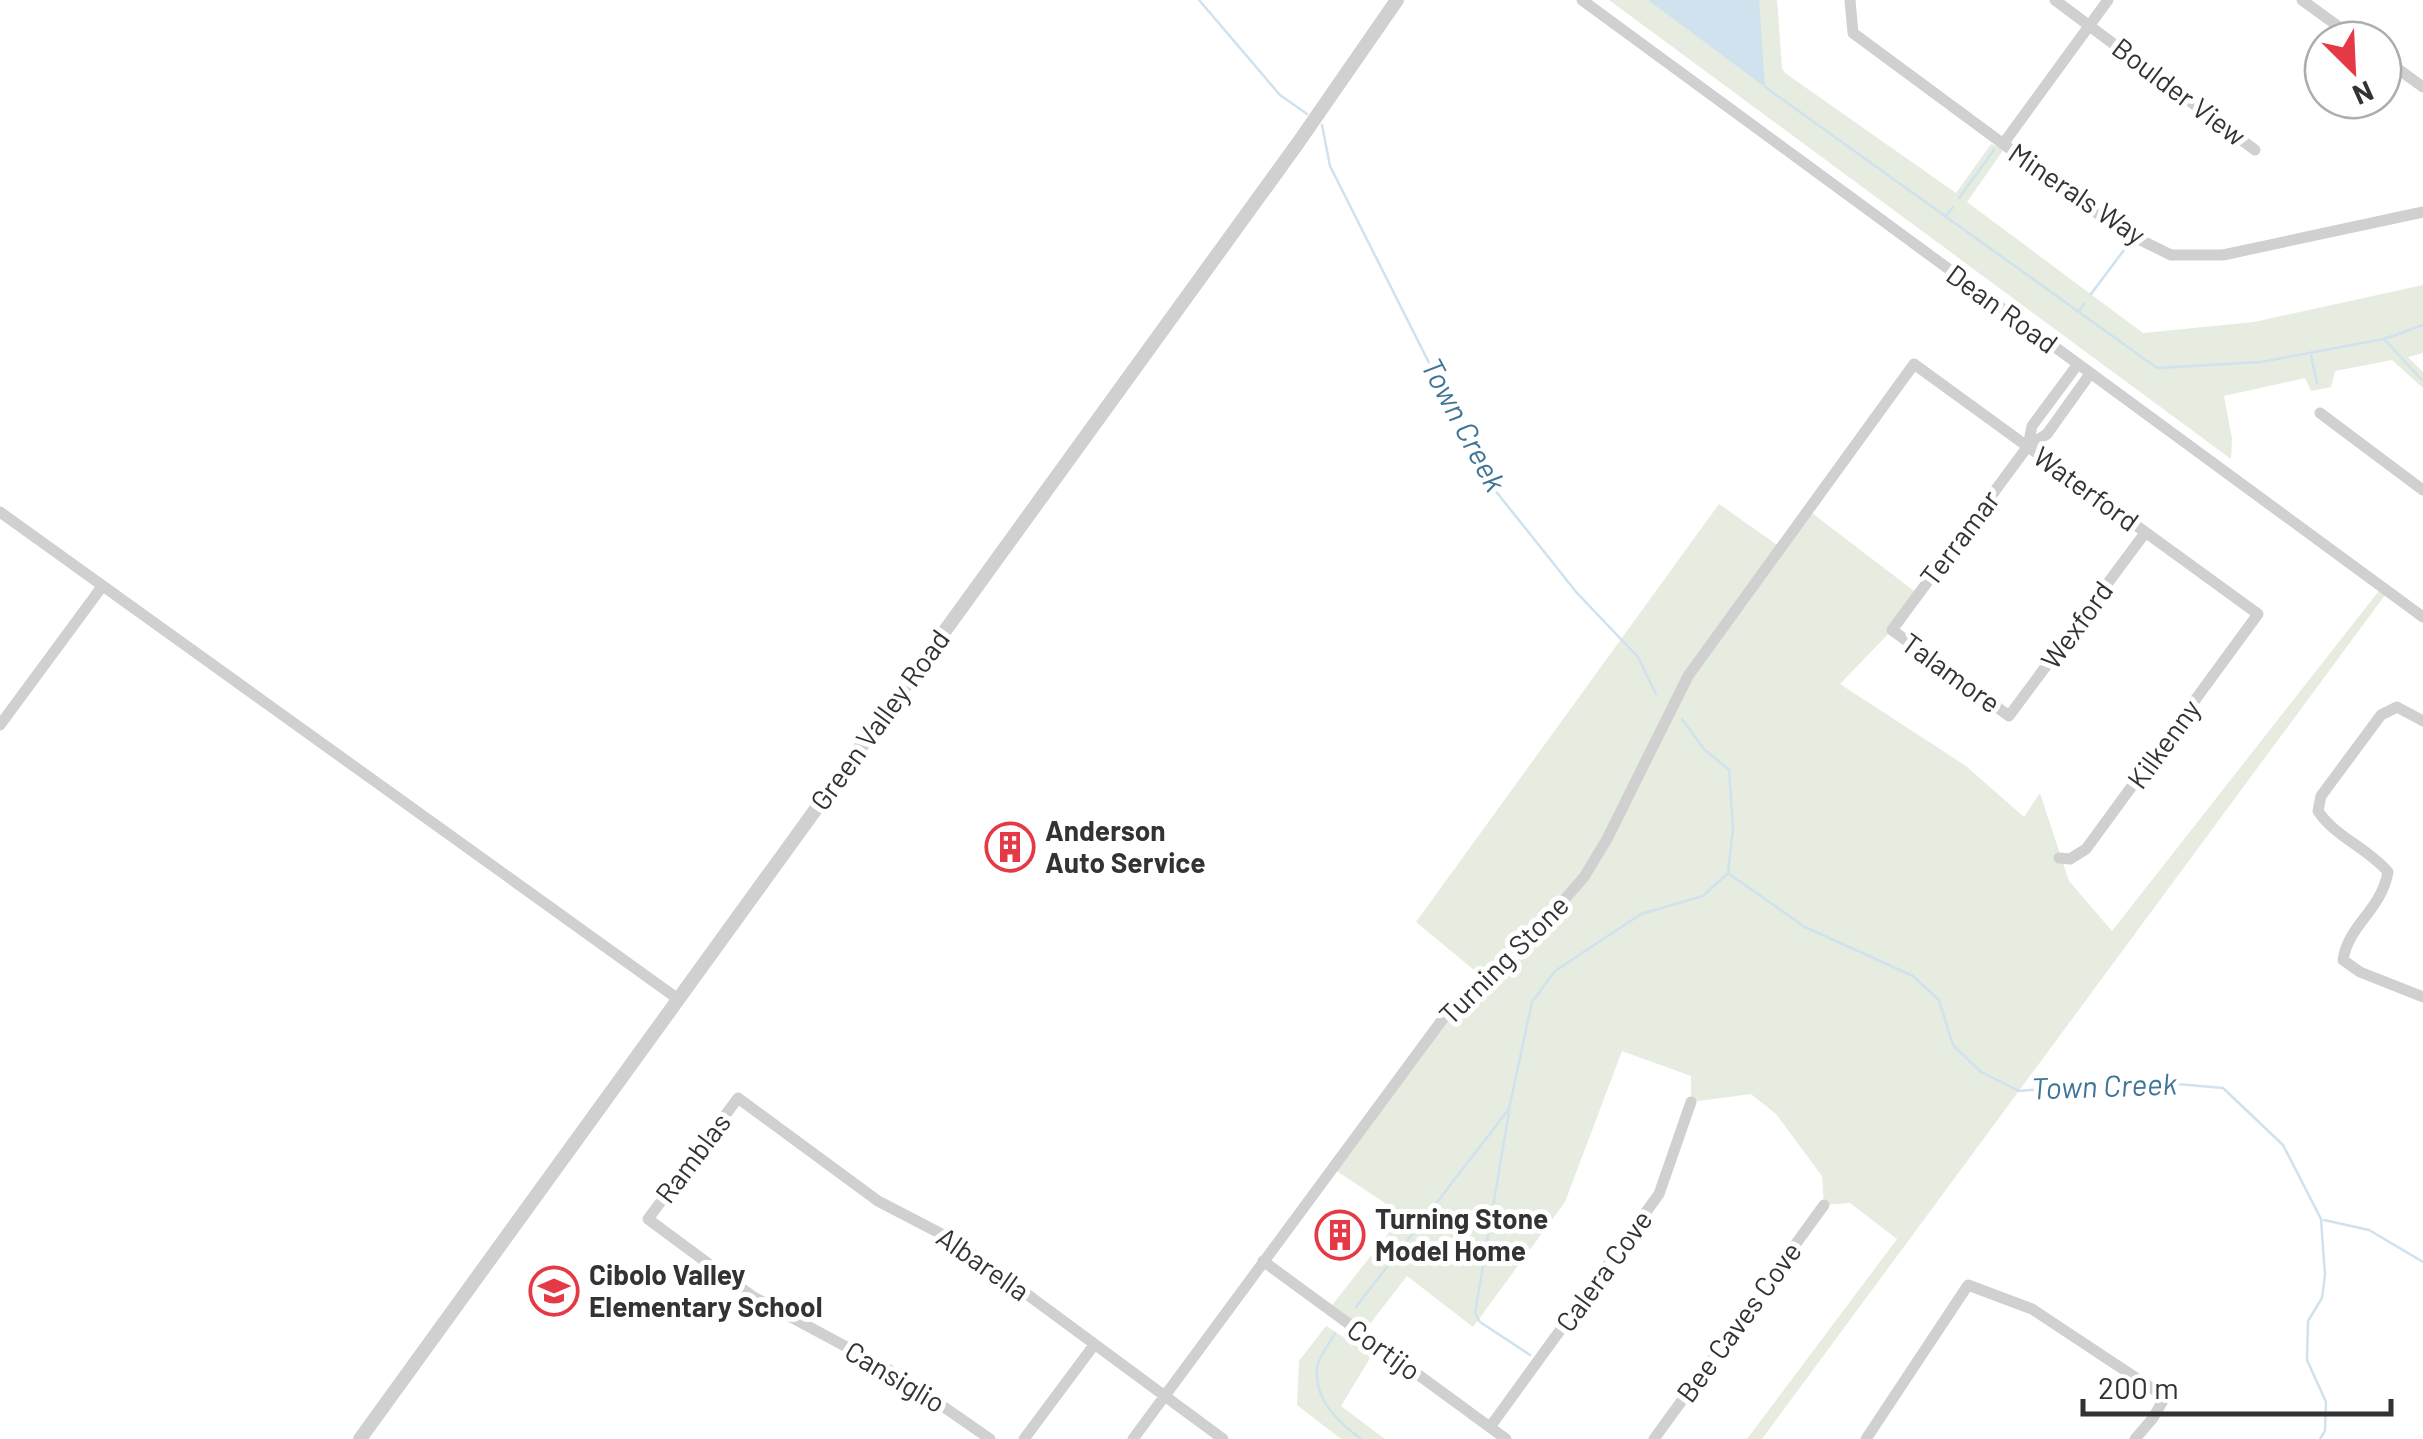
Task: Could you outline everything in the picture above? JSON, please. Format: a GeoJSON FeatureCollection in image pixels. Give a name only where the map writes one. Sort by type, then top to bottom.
{"type":"FeatureCollection","features":[{"type":"Feature","properties":{"kind":"street","name":"Green Valley Road"},"geometry":{"type":"LineString","coordinates":[[360,1439],[1298,143],[1397,0]]}},
{"type":"Feature","properties":{"kind":"street","name":"Dean Road"},"geometry":{"type":"LineString","coordinates":[[1582,0],[2423,617]]}},
{"type":"Feature","properties":{"kind":"street","name":"Minerals Way"},"geometry":{"type":"LineString","coordinates":[[1850,0],[1853,34],[2120,230],[2172,255],[2223,255],[2423,212]]}},
{"type":"Feature","properties":{"kind":"street","name":"Boulder View"},"geometry":{"type":"LineString","coordinates":[[2055,0],[2255,150]]}},
{"type":"Feature","properties":{"kind":"street"},"geometry":{"type":"LineString","coordinates":[[2003,144],[2108,0]]}},
{"type":"Feature","properties":{"kind":"street"},"geometry":{"type":"LineString","coordinates":[[2302,0],[2330,20]]}},
{"type":"Feature","properties":{"kind":"street","name":"Waterford"},"geometry":{"type":"LineString","coordinates":[[1914,364],[2258,614]]}},
{"type":"Feature","properties":{"kind":"street","name":"Turning Stone"},"geometry":{"type":"LineString","coordinates":[[1133,1439],[1445,1016],[1562,905],[1608,839],[1688,676],[1914,364]]}},
{"type":"Feature","properties":{"kind":"street","name":"Terramar"},"geometry":{"type":"LineString","coordinates":[[2028,446],[2032,426],[2078,364]]}},
{"type":"Feature","properties":{"kind":"street","name":"Terramar"},"geometry":{"type":"LineString","coordinates":[[1892,630],[2028,446],[2047,434],[2090,374]]}},
{"type":"Feature","properties":{"kind":"street"},"geometry":{"type":"LineString","coordinates":[[2320,414],[2423,490]]}},
{"type":"Feature","properties":{"kind":"street"},"geometry":{"type":"LineString","coordinates":[[0,512],[678,999]]}},
{"type":"Feature","properties":{"kind":"street","name":"Wexford"},"geometry":{"type":"LineString","coordinates":[[2009,716],[2145,533]]}},
{"type":"Feature","properties":{"kind":"street"},"geometry":{"type":"LineString","coordinates":[[0,724],[101,588]]}},
{"type":"Feature","properties":{"kind":"street","name":"Kilkenny"},"geometry":{"type":"LineString","coordinates":[[2059,858],[2070,858],[2086,849],[2258,614]]}},
{"type":"Feature","properties":{"kind":"street","name":"Talamore"},"geometry":{"type":"LineString","coordinates":[[1892,630],[2009,716]]}},
{"type":"Feature","properties":{"kind":"street"},"geometry":{"type":"LineString","coordinates":[[2423,721],[2397,706],[2381,715],[2320,796],[2318,810],[2327,824],[2375,856],[2388,872],[2384,893],[2346,944],[2344,960],[2360,972],[2423,997]]}},
{"type":"Feature","properties":{"kind":"street","name":"Ramblas"},"geometry":{"type":"LineString","coordinates":[[648,1219],[738,1098]]}},
{"type":"Feature","properties":{"kind":"street","name":"Albarella"},"geometry":{"type":"LineString","coordinates":[[738,1098],[878,1201],[955,1241],[1223,1439]]}},
{"type":"Feature","properties":{"kind":"street","name":"Calera Cove"},"geometry":{"type":"LineString","coordinates":[[1490,1427],[1659,1194],[1691,1102]]}},
{"type":"Feature","properties":{"kind":"street","name":"Bee Caves Cove"},"geometry":{"type":"LineString","coordinates":[[1654,1439],[1824,1204]]}},
{"type":"Feature","properties":{"kind":"street","name":"Cansiglio"},"geometry":{"type":"LineString","coordinates":[[648,1219],[752,1296],[895,1373],[990,1439]]}},
{"type":"Feature","properties":{"kind":"street","name":"Cortijo"},"geometry":{"type":"LineString","coordinates":[[1263,1261],[1506,1439]]}},
{"type":"Feature","properties":{"kind":"street"},"geometry":{"type":"LineString","coordinates":[[1866,1439],[1968,1285],[2032,1309],[2164,1397],[2135,1439]]}},
{"type":"Feature","properties":{"kind":"street"},"geometry":{"type":"LineString","coordinates":[[1024,1439],[1094,1344]]}},
{"type":"Feature","properties":{"kind":"shaded area"},"geometry":{"type":"Polygon","coordinates":[[[1609,0],[1777,0],[1785,73],[1956,193],[1991,144],[2004,149],[1967,202],[2143,333],[2254,322],[2423,285],[2423,353],[2408,357],[2423,372],[2423,388],[2392,360],[2335,371],[2331,387],[2311,391],[2305,378],[2224,396],[2232,439],[2231,459],[1609,0]]]}},
{"type":"Feature","properties":{"kind":"shaded area"},"geometry":{"type":"Polygon","coordinates":[[[1719,504],[1780,547],[1808,510],[1918,594],[1892,630],[1840,684],[1966,766],[2024,817],[2040,793],[2069,881],[2112,931],[2382,587],[2388,591],[1762,1439],[1747,1439],[1897,1239],[1850,1203],[1824,1205],[1822,1176],[1776,1114],[1751,1094],[1691,1102],[1691,1076],[1622,1051],[1565,1202],[1473,1327],[1407,1276],[1362,1334],[1329,1309],[1403,1215],[1332,1168],[1421,1046],[1485,979],[1416,922],[1719,504]]]}},
{"type":"Feature","properties":{"kind":"shaded area"},"geometry":{"type":"Polygon","coordinates":[[[1326,1326],[1372,1355],[1341,1406],[1385,1439],[1341,1439],[1297,1405],[1299,1361],[1326,1326]]]}},
{"type":"Feature","properties":{"kind":"water"},"geometry":{"type":"Polygon","coordinates":[[[1648,0],[1759,0],[1765,87],[1648,0]]]}},
{"type":"Feature","properties":{"kind":"waterway","name":"Town Creek"},"geometry":{"type":"LineString","coordinates":[[1199,0],[1280,95],[1307,114]]}},
{"type":"Feature","properties":{"kind":"waterway"},"geometry":{"type":"LineString","coordinates":[[1765,87],[2157,368],[2261,362],[2384,339],[2423,325]]}},
{"type":"Feature","properties":{"kind":"waterway","name":"Town Creek"},"geometry":{"type":"LineString","coordinates":[[1322,125],[1330,166],[1490,484],[1577,593],[1638,657],[1656,694]]}},
{"type":"Feature","properties":{"kind":"waterway"},"geometry":{"type":"LineString","coordinates":[[1959,198],[1994,150]]}},
{"type":"Feature","properties":{"kind":"waterway"},"geometry":{"type":"LineString","coordinates":[[1945,217],[1953,207]]}},
{"type":"Feature","properties":{"kind":"waterway"},"geometry":{"type":"LineString","coordinates":[[2091,294],[2127,246]]}},
{"type":"Feature","properties":{"kind":"waterway"},"geometry":{"type":"LineString","coordinates":[[2078,312],[2085,303]]}},
{"type":"Feature","properties":{"kind":"waterway"},"geometry":{"type":"LineString","coordinates":[[2384,339],[2423,381]]}},
{"type":"Feature","properties":{"kind":"waterway"},"geometry":{"type":"LineString","coordinates":[[2311,356],[2317,383]]}},
{"type":"Feature","properties":{"kind":"waterway","name":"Town Creek"},"geometry":{"type":"LineString","coordinates":[[1682,719],[1704,749],[1729,770],[1733,829],[1728,873],[1805,927],[1913,976],[1939,1000],[1953,1045],[1981,1072],[2019,1091],[2142,1081],[2223,1088],[2283,1145],[2321,1219],[2325,1275],[2322,1298],[2308,1321],[2307,1360],[2326,1402],[2325,1431],[2320,1439]]}},
{"type":"Feature","properties":{"kind":"waterway"},"geometry":{"type":"LineString","coordinates":[[1356,1307],[1509,1109],[1532,1002],[1555,971],[1641,914],[1703,896],[1727,874]]}},
{"type":"Feature","properties":{"kind":"waterway"},"geometry":{"type":"LineString","coordinates":[[1509,1112],[1475,1313],[1480,1322],[1530,1355]]}},
{"type":"Feature","properties":{"kind":"waterway"},"geometry":{"type":"LineString","coordinates":[[2324,1220],[2369,1230],[2423,1262]]}},
{"type":"Feature","properties":{"kind":"waterway"},"geometry":{"type":"LineString","coordinates":[[1335,1333],[1318,1364],[1319,1390],[1336,1418],[1361,1439]]}},
{"type":"Feature","properties":{"kind":"place","name":"Anderson Auto Service"},"geometry":{"type":"Point","coordinates":[1010,847]}},
{"type":"Feature","properties":{"kind":"place","name":"Turning Stone Model Home"},"geometry":{"type":"Point","coordinates":[1340,1235]}},
{"type":"Feature","properties":{"kind":"place","name":"Cibolo Valley Elementary School"},"geometry":{"type":"Point","coordinates":[554,1291]}}]}
